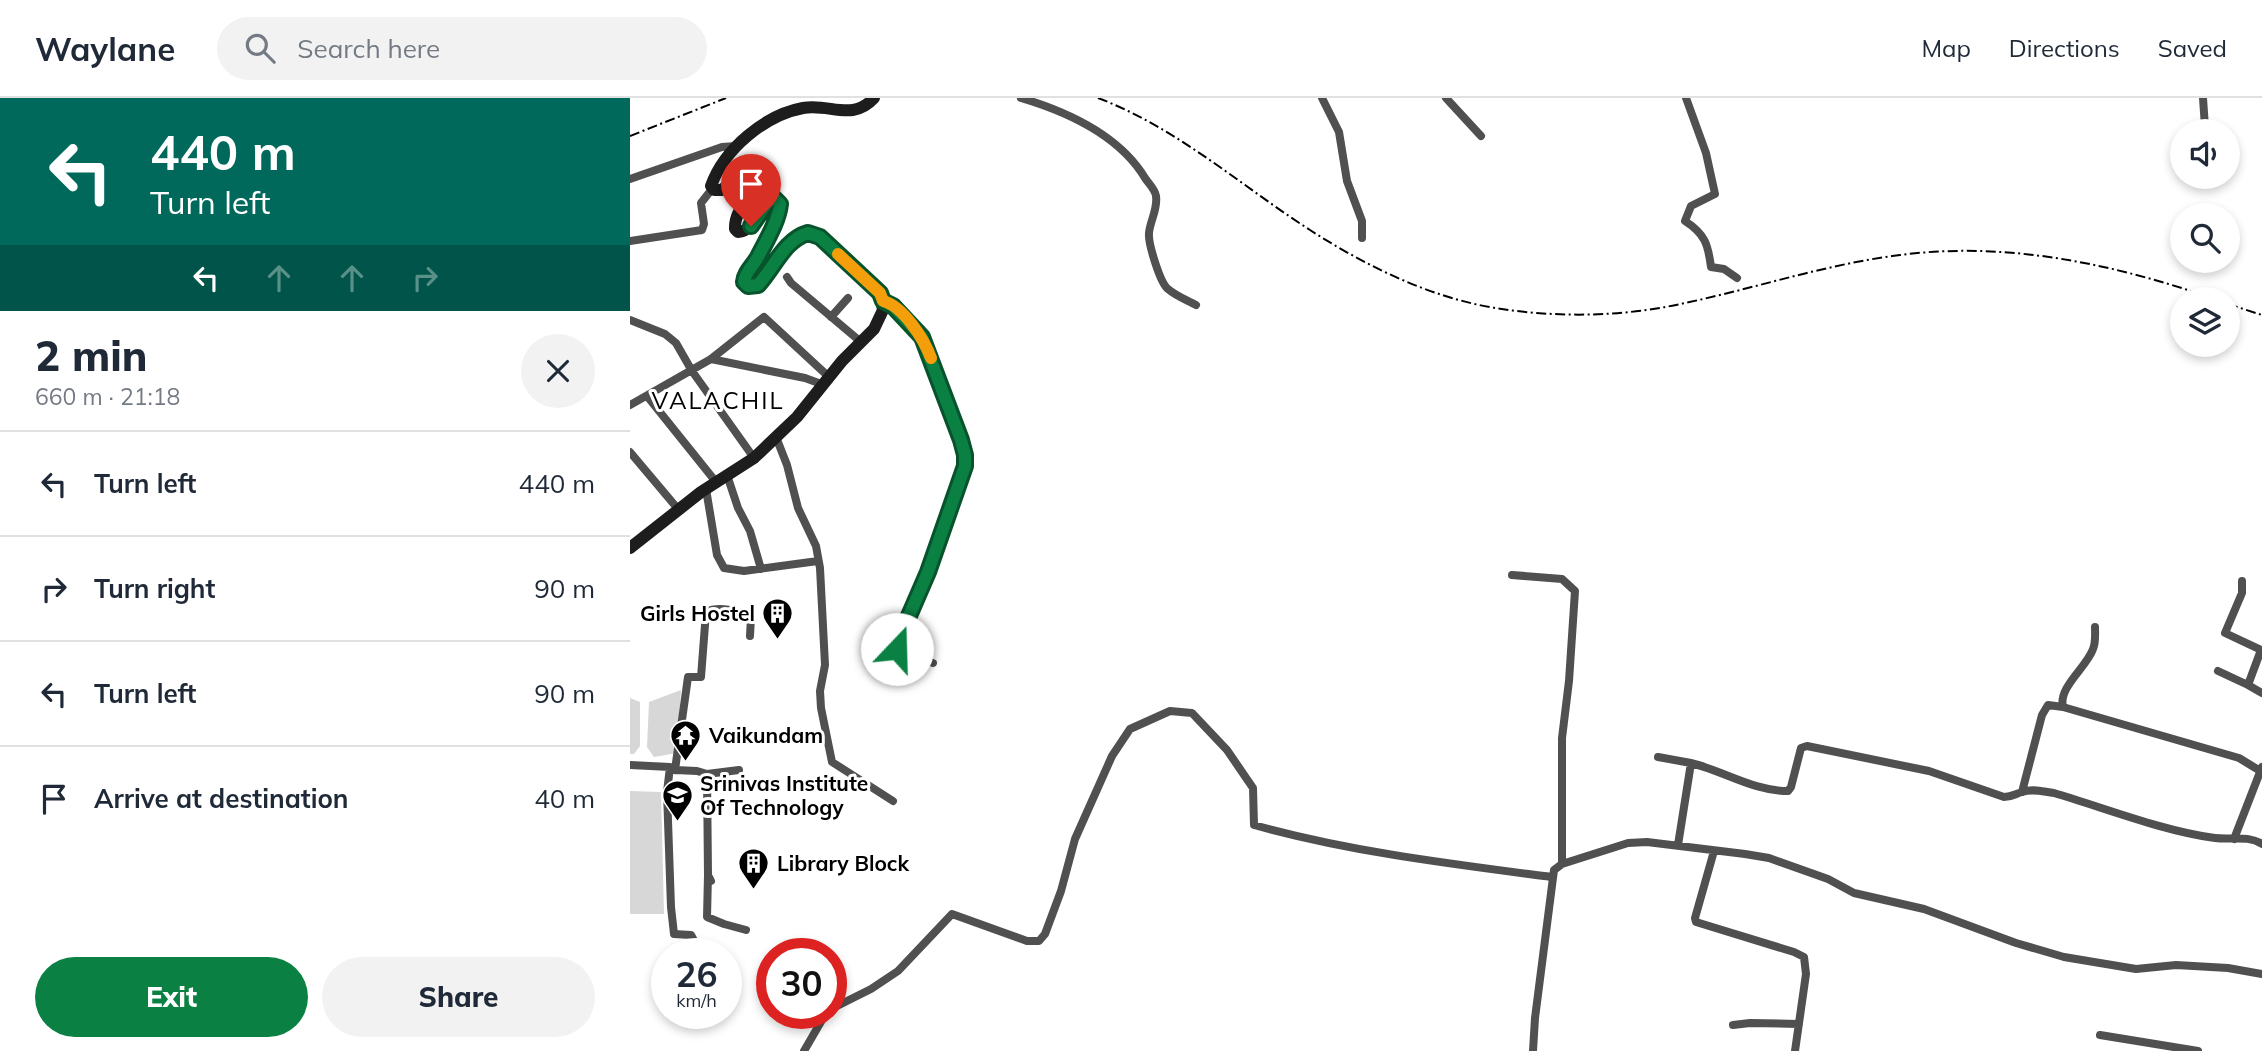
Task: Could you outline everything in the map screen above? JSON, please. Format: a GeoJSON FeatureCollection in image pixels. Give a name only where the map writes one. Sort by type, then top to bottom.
{"type":"FeatureCollection","features":[{"type":"Feature","properties":{"kind":"main road"},"geometry":{"type":"LineString","coordinates":[[630,548],[711,485],[754,458],[797,417],[879,320],[883,301],[880,293],[820,237],[808,233],[783,250],[758,285],[748,286],[744,282],[745,276],[762,248],[780,204],[777,200],[770,199],[751,226],[746,231],[738,232],[735,229],[735,221],[748,196],[763,178],[765,170],[761,166],[750,165],[722,190],[712,189],[712,183],[739,145],[764,123],[802,108],[816,107],[845,112],[860,110],[874,98]]}},
{"type":"Feature","properties":{"kind":"street"},"geometry":{"type":"LineString","coordinates":[[1021,98],[1099,130],[1139,166],[1157,197],[1148,234],[1165,288],[1196,305]]}},
{"type":"Feature","properties":{"kind":"street"},"geometry":{"type":"LineString","coordinates":[[1322,98],[1339,132],[1349,188],[1362,221],[1362,238]]}},
{"type":"Feature","properties":{"kind":"street"},"geometry":{"type":"LineString","coordinates":[[1446,98],[1481,136]]}},
{"type":"Feature","properties":{"kind":"street"},"geometry":{"type":"LineString","coordinates":[[1686,98],[1706,153],[1715,194],[1691,206],[1685,221],[1699,230],[1708,248],[1711,267],[1724,269],[1737,278]]}},
{"type":"Feature","properties":{"kind":"street"},"geometry":{"type":"LineString","coordinates":[[2203,98],[2204,119]]}},
{"type":"Feature","properties":{"kind":"street"},"geometry":{"type":"LineString","coordinates":[[630,179],[722,147],[739,145]]}},
{"type":"Feature","properties":{"kind":"street"},"geometry":{"type":"LineString","coordinates":[[630,241],[702,230],[704,224],[701,203],[712,189]]}},
{"type":"Feature","properties":{"kind":"street"},"geometry":{"type":"LineString","coordinates":[[787,276],[791,283],[861,342]]}},
{"type":"Feature","properties":{"kind":"street"},"geometry":{"type":"LineString","coordinates":[[831,317],[848,298]]}},
{"type":"Feature","properties":{"kind":"street"},"geometry":{"type":"LineString","coordinates":[[883,301],[893,306],[922,337],[953,415],[965,455],[965,466],[959,484],[897,649],[903,654],[933,663]]}},
{"type":"Feature","properties":{"kind":"street"},"geometry":{"type":"LineString","coordinates":[[630,405],[711,359],[764,317],[827,381]]}},
{"type":"Feature","properties":{"kind":"street"},"geometry":{"type":"LineString","coordinates":[[630,320],[665,334],[677,343],[692,371],[754,458]]}},
{"type":"Feature","properties":{"kind":"street"},"geometry":{"type":"LineString","coordinates":[[711,359],[827,381]]}},
{"type":"Feature","properties":{"kind":"street"},"geometry":{"type":"LineString","coordinates":[[647,396],[711,485],[717,555],[724,568],[744,571],[818,561]]}},
{"type":"Feature","properties":{"kind":"street"},"geometry":{"type":"LineString","coordinates":[[776,437],[798,508],[813,536],[818,561],[825,665],[820,691],[821,708],[832,762],[893,801]]}},
{"type":"Feature","properties":{"kind":"street"},"geometry":{"type":"LineString","coordinates":[[630,452],[678,509]]}},
{"type":"Feature","properties":{"kind":"street"},"geometry":{"type":"LineString","coordinates":[[727,475],[734,499],[750,531],[761,569]]}},
{"type":"Feature","properties":{"kind":"street"},"geometry":{"type":"LineString","coordinates":[[1512,575],[1562,579],[1575,591],[1562,738],[1562,864]]}},
{"type":"Feature","properties":{"kind":"street"},"geometry":{"type":"LineString","coordinates":[[2242,581],[2242,593],[2225,633],[2261,650],[2248,685]]}},
{"type":"Feature","properties":{"kind":"street"},"geometry":{"type":"LineString","coordinates":[[693,938],[691,935],[674,934],[667,792],[688,677],[701,677],[706,612],[744,612],[751,617],[750,636]]}},
{"type":"Feature","properties":{"kind":"street"},"geometry":{"type":"LineString","coordinates":[[2063,707],[2062,701],[2069,686],[2094,647],[2095,626]]}},
{"type":"Feature","properties":{"kind":"street"},"geometry":{"type":"LineString","coordinates":[[2218,671],[2262,693]]}},
{"type":"Feature","properties":{"kind":"street"},"geometry":{"type":"LineString","coordinates":[[2022,792],[2042,715],[2048,705],[2063,707],[2239,758],[2261,770],[2234,839]]}},
{"type":"Feature","properties":{"kind":"street"},"geometry":{"type":"LineString","coordinates":[[847,1001],[898,971],[952,914],[1027,941],[1039,942],[1045,934],[1061,891],[1075,839],[1112,756],[1130,729],[1170,711],[1192,713],[1227,750],[1253,788],[1254,825],[1297,837],[1424,860],[1551,877]]}},
{"type":"Feature","properties":{"kind":"street"},"geometry":{"type":"LineString","coordinates":[[1658,757],[1713,768],[1760,789],[1788,791],[1801,748],[1807,746],[1929,771],[2004,797],[2035,790],[2054,793],[2184,832],[2255,839],[2262,844]]}},
{"type":"Feature","properties":{"kind":"street"},"geometry":{"type":"LineString","coordinates":[[1678,845],[1691,763]]}},
{"type":"Feature","properties":{"kind":"street"},"geometry":{"type":"LineString","coordinates":[[630,765],[707,774],[739,770]]}},
{"type":"Feature","properties":{"kind":"street"},"geometry":{"type":"LineString","coordinates":[[707,774],[707,917],[746,930]]}},
{"type":"Feature","properties":{"kind":"street"},"geometry":{"type":"LineString","coordinates":[[1533,1051],[1551,877],[1554,870],[1562,864],[1628,843],[1678,845],[1769,858],[1828,879],[1854,893],[1924,909],[2016,943],[2064,957],[2137,969],[2176,965],[2228,968],[2262,974]]}},
{"type":"Feature","properties":{"kind":"street"},"geometry":{"type":"LineString","coordinates":[[1714,851],[1696,922],[1804,957],[1806,974],[1795,1051]]}},
{"type":"Feature","properties":{"kind":"street"},"geometry":{"type":"LineString","coordinates":[[1733,1025],[1799,1024]]}},
{"type":"Feature","properties":{"kind":"street"},"geometry":{"type":"LineString","coordinates":[[804,1051],[817,1029]]}},
{"type":"Feature","properties":{"kind":"street"},"geometry":{"type":"LineString","coordinates":[[2100,1035],[2198,1051]]}},
{"type":"Feature","properties":{"kind":"shaded area"},"geometry":{"type":"Polygon","coordinates":[[[681,690],[677,753],[654,757],[647,747],[649,702],[681,690]]]}},
{"type":"Feature","properties":{"kind":"shaded area"},"geometry":{"type":"Polygon","coordinates":[[[630,698],[640,702],[640,746],[634,754],[630,754],[630,698]]]}},
{"type":"Feature","properties":{"kind":"shaded area"},"geometry":{"type":"Polygon","coordinates":[[[630,791],[661,792],[664,914],[630,914],[630,791]]]}},
{"type":"Feature","properties":{"kind":"railway"},"geometry":{"type":"LineString","coordinates":[[630,136],[726,98]]}},
{"type":"Feature","properties":{"kind":"railway"},"geometry":{"type":"LineString","coordinates":[[1098,98],[1127,110],[1181,141],[1284,213],[1353,256],[1422,288],[1495,308],[1566,315],[1662,308],[1846,264],[1940,251],[1980,251],[2060,259],[2138,275],[2180,287]]}},
{"type":"Feature","properties":{"kind":"railway"},"geometry":{"type":"LineString","coordinates":[[2240,308],[2262,315]]}},
{"type":"Feature","properties":{"kind":"slow traffic"},"geometry":{"type":"LineString","coordinates":[[838,254],[880,293],[883,301],[893,306],[916,329],[931,358]]}},
{"type":"Feature","properties":{"kind":"place","name":"Girls Hostel"},"geometry":{"type":"Point","coordinates":[778,640]}},
{"type":"Feature","properties":{"kind":"place","name":"Vaikundam"},"geometry":{"type":"Point","coordinates":[686,762]}},
{"type":"Feature","properties":{"kind":"place","name":"Srinivas Institute Of Technology"},"geometry":{"type":"Point","coordinates":[677,822]}},
{"type":"Feature","properties":{"kind":"place","name":"Library Block"},"geometry":{"type":"Point","coordinates":[754,890]}},
{"type":"Feature","properties":{"kind":"district","name":"VALACHIL"},"geometry":{"type":"Point","coordinates":[718,400]}},
{"type":"Feature","properties":{"kind":"route"},"geometry":{"type":"LineString","coordinates":[[751,226],[770,199],[774,198],[779,202],[777,217],[745,276],[744,282],[748,286],[758,285],[783,250],[802,235],[808,233],[820,237],[922,337],[953,415],[965,455],[965,466],[928,572],[897,649]]}}]}
